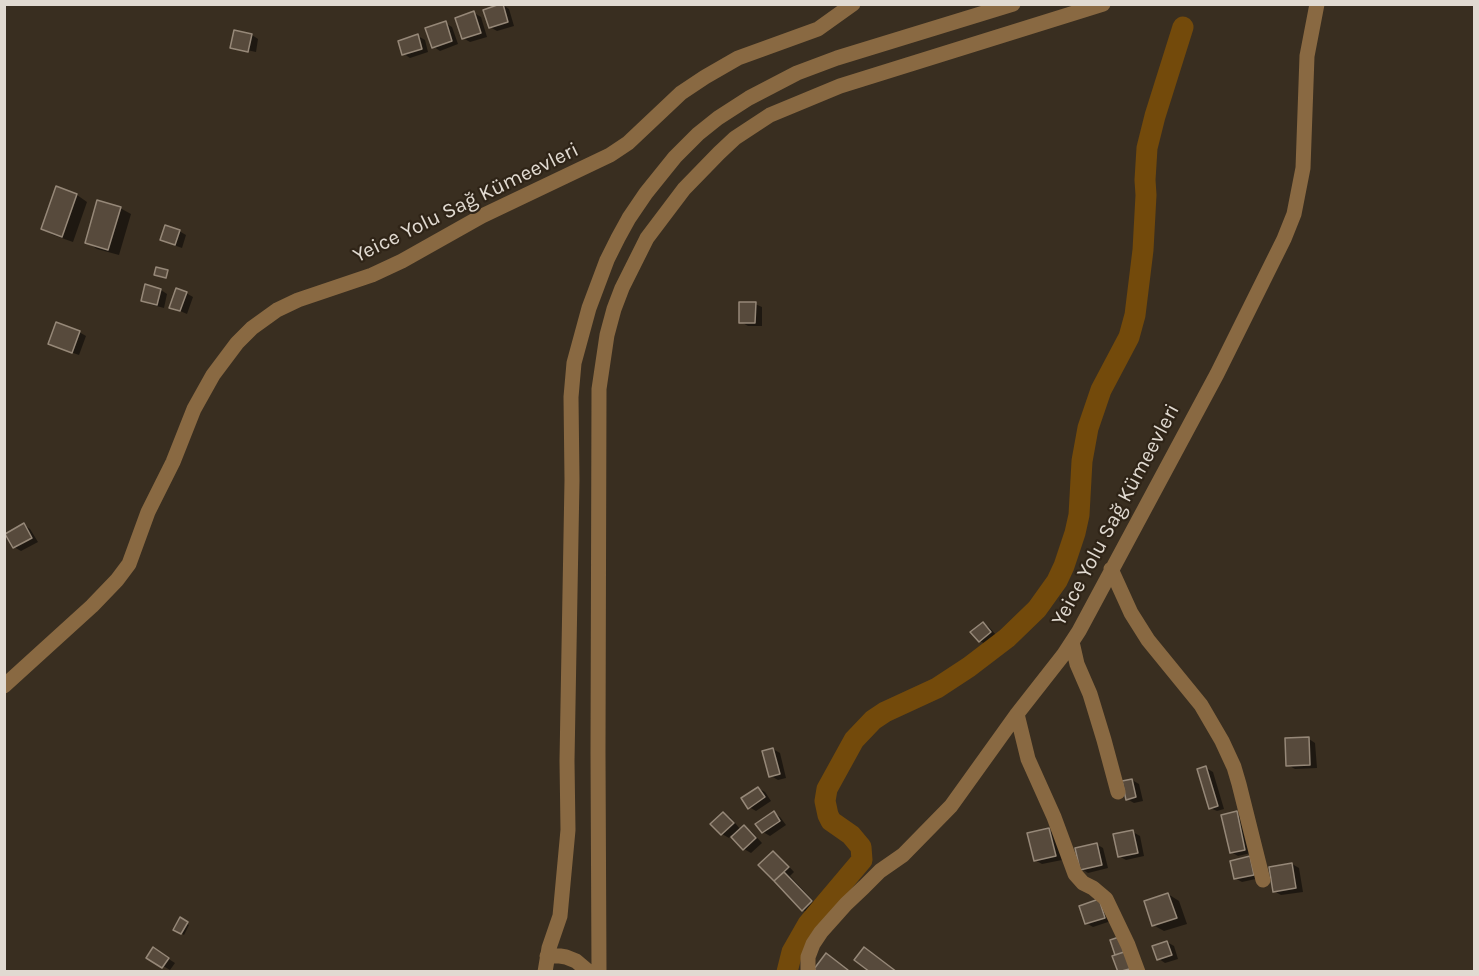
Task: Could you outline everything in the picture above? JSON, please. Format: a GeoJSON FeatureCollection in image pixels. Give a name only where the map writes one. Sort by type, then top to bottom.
{"type":"FeatureCollection","features":[{"type":"Feature","properties":{"kind":"street","name":"Yeice Yolu Sağ Kümeevleri"},"geometry":{"type":"LineString","coordinates":[[4,686],[92,606],[129,564],[148,512],[173,462],[194,409],[213,375],[237,343],[252,328],[277,310],[298,300],[392,266],[482,216],[610,155],[628,143],[681,93],[705,77],[738,58],[818,28],[853,4]]}},
{"type":"Feature","properties":{"kind":"street"},"geometry":{"type":"LineString","coordinates":[[546,964],[560,915],[568,830],[571,398],[574,363],[589,308],[618,238],[646,193],[675,157],[718,118],[749,98],[797,73],[837,58],[1013,4]]}},
{"type":"Feature","properties":{"kind":"street"},"geometry":{"type":"LineString","coordinates":[[598,972],[599,389],[607,335],[614,309],[643,247],[684,189],[735,138],[770,114],[840,86],[1103,4]]}},
{"type":"Feature","properties":{"kind":"street","name":"Yeice Yolu Sağ Kümeevleri"},"geometry":{"type":"LineString","coordinates":[[808,972],[808,957],[821,932],[880,871],[903,855],[951,806],[1072,642],[1217,374],[1266,277],[1294,214],[1303,168],[1307,56],[1317,4]]}},
{"type":"Feature","properties":{"kind":"street"},"geometry":{"type":"LineString","coordinates":[[1111,569],[1131,613],[1148,640],[1201,705],[1222,741],[1234,767],[1263,880]]}},
{"type":"Feature","properties":{"kind":"street"},"geometry":{"type":"LineString","coordinates":[[1072,642],[1077,664],[1090,694],[1118,792]]}},
{"type":"Feature","properties":{"kind":"street"},"geometry":{"type":"LineString","coordinates":[[1017,714],[1028,759],[1054,817],[1075,874],[1106,900],[1128,945],[1138,972]]}},
{"type":"Feature","properties":{"kind":"street"},"geometry":{"type":"LineString","coordinates":[[546,964],[555,955],[567,957],[589,972]]}},
{"type":"Feature","properties":{"kind":"building"},"geometry":{"type":"Polygon","coordinates":[[[503,4],[508,22],[489,28],[483,10],[503,4]]]}},
{"type":"Feature","properties":{"kind":"building"},"geometry":{"type":"Polygon","coordinates":[[[474,11],[481,33],[462,39],[455,18],[474,11]]]}},
{"type":"Feature","properties":{"kind":"building"},"geometry":{"type":"Polygon","coordinates":[[[446,21],[452,41],[432,48],[425,28],[446,21]]]}},
{"type":"Feature","properties":{"kind":"building"},"geometry":{"type":"Polygon","coordinates":[[[234,30],[252,34],[248,52],[230,48],[234,30]]]}},
{"type":"Feature","properties":{"kind":"building"},"geometry":{"type":"Polygon","coordinates":[[[418,34],[422,49],[402,55],[398,41],[418,34]]]}},
{"type":"Feature","properties":{"kind":"building"},"geometry":{"type":"Polygon","coordinates":[[[56,186],[77,194],[62,237],[41,229],[56,186]]]}},
{"type":"Feature","properties":{"kind":"building"},"geometry":{"type":"Polygon","coordinates":[[[97,200],[121,207],[108,250],[85,243],[97,200]]]}},
{"type":"Feature","properties":{"kind":"building"},"geometry":{"type":"Polygon","coordinates":[[[165,225],[180,230],[175,245],[160,240],[165,225]]]}},
{"type":"Feature","properties":{"kind":"building"},"geometry":{"type":"Polygon","coordinates":[[[156,267],[168,270],[166,278],[154,275],[156,267]]]}},
{"type":"Feature","properties":{"kind":"building"},"geometry":{"type":"Polygon","coordinates":[[[145,284],[161,289],[157,305],[141,301],[145,284]]]}},
{"type":"Feature","properties":{"kind":"building"},"geometry":{"type":"Polygon","coordinates":[[[176,288],[187,292],[180,311],[169,308],[176,288]]]}},
{"type":"Feature","properties":{"kind":"building"},"geometry":{"type":"Polygon","coordinates":[[[739,302],[756,302],[755,323],[739,323],[739,302]]]}},
{"type":"Feature","properties":{"kind":"building"},"geometry":{"type":"Polygon","coordinates":[[[56,322],[80,331],[72,353],[48,344],[56,322]]]}},
{"type":"Feature","properties":{"kind":"building"},"geometry":{"type":"Polygon","coordinates":[[[24,523],[32,538],[13,548],[5,534],[24,523]]]}},
{"type":"Feature","properties":{"kind":"building"},"geometry":{"type":"Polygon","coordinates":[[[983,622],[991,632],[979,642],[970,632],[983,622]]]}},
{"type":"Feature","properties":{"kind":"building"},"geometry":{"type":"Polygon","coordinates":[[[1309,737],[1310,765],[1286,766],[1285,738],[1309,737]]]}},
{"type":"Feature","properties":{"kind":"building"},"geometry":{"type":"Polygon","coordinates":[[[773,748],[780,774],[769,777],[762,751],[773,748]]]}},
{"type":"Feature","properties":{"kind":"building"},"geometry":{"type":"Polygon","coordinates":[[[1206,766],[1218,806],[1209,809],[1197,769],[1206,766]]]}},
{"type":"Feature","properties":{"kind":"building"},"geometry":{"type":"Polygon","coordinates":[[[1132,779],[1136,797],[1126,800],[1122,781],[1132,779]]]}},
{"type":"Feature","properties":{"kind":"building"},"geometry":{"type":"Polygon","coordinates":[[[758,787],[765,797],[748,809],[741,798],[758,787]]]}},
{"type":"Feature","properties":{"kind":"building"},"geometry":{"type":"Polygon","coordinates":[[[774,811],[780,821],[762,833],[755,824],[774,811]]]}},
{"type":"Feature","properties":{"kind":"building"},"geometry":{"type":"Polygon","coordinates":[[[1237,811],[1245,850],[1230,853],[1221,815],[1237,811]]]}},
{"type":"Feature","properties":{"kind":"building"},"geometry":{"type":"Polygon","coordinates":[[[723,812],[734,823],[721,835],[710,824],[723,812]]]}},
{"type":"Feature","properties":{"kind":"building"},"geometry":{"type":"Polygon","coordinates":[[[744,825],[756,838],[743,850],[731,837],[744,825]]]}},
{"type":"Feature","properties":{"kind":"building"},"geometry":{"type":"Polygon","coordinates":[[[1049,828],[1056,856],[1034,861],[1027,833],[1049,828]]]}},
{"type":"Feature","properties":{"kind":"building"},"geometry":{"type":"Polygon","coordinates":[[[1133,830],[1138,853],[1118,857],[1113,834],[1133,830]]]}},
{"type":"Feature","properties":{"kind":"building"},"geometry":{"type":"Polygon","coordinates":[[[1097,843],[1102,865],[1080,870],[1075,848],[1097,843]]]}},
{"type":"Feature","properties":{"kind":"building"},"geometry":{"type":"Polygon","coordinates":[[[773,851],[789,867],[774,881],[758,865],[773,851]]]}},
{"type":"Feature","properties":{"kind":"building"},"geometry":{"type":"Polygon","coordinates":[[[1250,856],[1254,875],[1234,879],[1230,861],[1250,856]]]}},
{"type":"Feature","properties":{"kind":"building"},"geometry":{"type":"Polygon","coordinates":[[[1292,863],[1296,888],[1273,892],[1269,867],[1292,863]]]}},
{"type":"Feature","properties":{"kind":"building"},"geometry":{"type":"Polygon","coordinates":[[[784,872],[812,901],[802,911],[774,881],[784,872]]]}},
{"type":"Feature","properties":{"kind":"building"},"geometry":{"type":"Polygon","coordinates":[[[1168,893],[1177,918],[1152,926],[1144,901],[1168,893]]]}},
{"type":"Feature","properties":{"kind":"building"},"geometry":{"type":"Polygon","coordinates":[[[1099,899],[1105,918],[1085,924],[1079,906],[1099,899]]]}},
{"type":"Feature","properties":{"kind":"building"},"geometry":{"type":"Polygon","coordinates":[[[180,917],[188,922],[181,934],[173,930],[180,917]]]}},
{"type":"Feature","properties":{"kind":"building"},"geometry":{"type":"Polygon","coordinates":[[[1119,937],[1124,952],[1115,955],[1110,940],[1119,937]]]}},
{"type":"Feature","properties":{"kind":"building"},"geometry":{"type":"Polygon","coordinates":[[[1167,941],[1172,955],[1157,960],[1152,946],[1167,941]]]}},
{"type":"Feature","properties":{"kind":"building"},"geometry":{"type":"Polygon","coordinates":[[[153,947],[169,958],[162,968],[146,958],[153,947]]]}},
{"type":"Feature","properties":{"kind":"building"},"geometry":{"type":"Polygon","coordinates":[[[864,947],[897,972],[870,972],[854,960],[864,947]]]}},
{"type":"Feature","properties":{"kind":"building"},"geometry":{"type":"Polygon","coordinates":[[[1127,951],[1133,968],[1118,972],[1112,956],[1127,951]]]}},
{"type":"Feature","properties":{"kind":"building"},"geometry":{"type":"Polygon","coordinates":[[[826,953],[848,970],[847,972],[817,972],[814,969],[826,953]]]}},
{"type":"Feature","properties":{"kind":"waterway"},"geometry":{"type":"LineString","coordinates":[[787,972],[792,952],[808,924],[862,860],[861,847],[851,835],[831,821],[825,801],[827,789],[854,740],[873,720],[937,688],[1007,638],[1037,609],[1057,581],[1064,566],[1079,515],[1082,461],[1088,428],[1101,390],[1129,337],[1135,315],[1143,250],[1147,148],[1183,27]]}}]}
